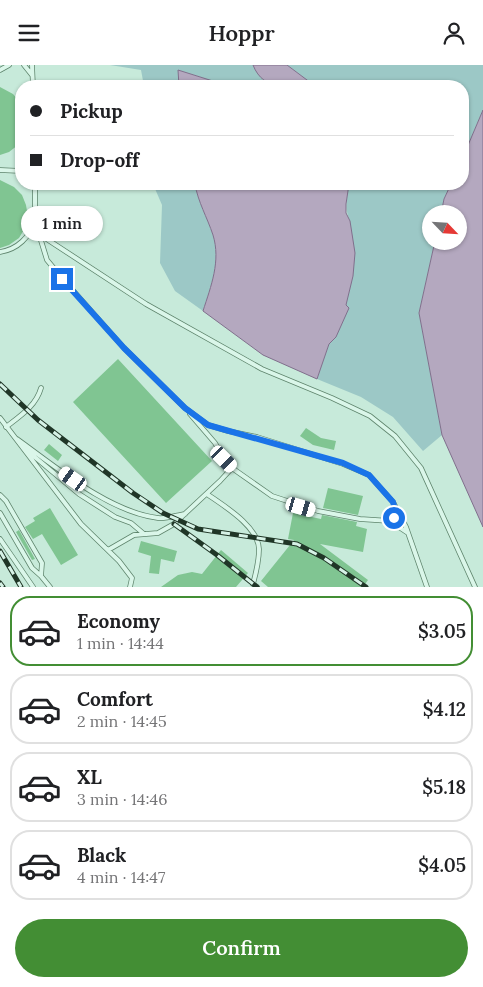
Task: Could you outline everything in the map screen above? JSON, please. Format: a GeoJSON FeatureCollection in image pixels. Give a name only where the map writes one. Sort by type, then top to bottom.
{"type":"FeatureCollection","features":[{"type":"Feature","properties":{"kind":"lane"},"geometry":{"type":"LineString","coordinates":[[0,70],[9,65]]}},
{"type":"Feature","properties":{"kind":"lane"},"geometry":{"type":"LineString","coordinates":[[24,65],[32,75]]}},
{"type":"Feature","properties":{"kind":"lane"},"geometry":{"type":"LineString","coordinates":[[32,65],[32,80]]}},
{"type":"Feature","properties":{"kind":"lane"},"geometry":{"type":"LineString","coordinates":[[0,170],[15,171]]}},
{"type":"Feature","properties":{"kind":"lane"},"geometry":{"type":"LineString","coordinates":[[35,190],[39,234],[47,260],[124,348],[185,408],[232,467],[272,496],[287,502],[318,511],[360,519],[390,521],[408,533]]}},
{"type":"Feature","properties":{"kind":"lane"},"geometry":{"type":"LineString","coordinates":[[0,252],[14,248],[22,242],[37,221]]}},
{"type":"Feature","properties":{"kind":"lane"},"geometry":{"type":"LineString","coordinates":[[39,234],[146,304],[262,369],[370,416],[395,436],[420,468],[475,587]]}},
{"type":"Feature","properties":{"kind":"lane"},"geometry":{"type":"LineString","coordinates":[[6,427],[27,411],[41,388]]}},
{"type":"Feature","properties":{"kind":"lane"},"geometry":{"type":"LineString","coordinates":[[185,408],[208,425],[343,463],[369,475],[393,502],[408,533],[427,587]]}},
{"type":"Feature","properties":{"kind":"lane"},"geometry":{"type":"LineString","coordinates":[[0,418],[81,524],[108,550],[132,578],[130,587]]}},
{"type":"Feature","properties":{"kind":"lane"},"geometry":{"type":"LineString","coordinates":[[13,436],[84,486],[128,509],[159,518],[185,514]]}},
{"type":"Feature","properties":{"kind":"lane"},"geometry":{"type":"LineString","coordinates":[[19,443],[79,494],[115,517],[131,523],[144,535]]}},
{"type":"Feature","properties":{"kind":"lane"},"geometry":{"type":"LineString","coordinates":[[108,550],[134,535],[158,533],[174,524],[207,494],[232,467]]}},
{"type":"Feature","properties":{"kind":"lane"},"geometry":{"type":"LineString","coordinates":[[207,494],[248,525],[259,547],[253,584],[257,587]]}},
{"type":"Feature","properties":{"kind":"lane"},"geometry":{"type":"LineString","coordinates":[[0,495],[6,501],[42,563],[41,576]]}},
{"type":"Feature","properties":{"kind":"lane"},"geometry":{"type":"LineString","coordinates":[[390,521],[396,513],[393,502]]}},
{"type":"Feature","properties":{"kind":"lane"},"geometry":{"type":"LineString","coordinates":[[0,513],[32,568],[50,587]]}},
{"type":"Feature","properties":{"kind":"lane"},"geometry":{"type":"LineString","coordinates":[[0,539],[33,587]]}},
{"type":"Feature","properties":{"kind":"shaded area"},"geometry":{"type":"Polygon","coordinates":[[[110,65],[253,65],[263,80],[210,80],[178,70],[179,80],[143,80],[141,70],[110,65]]]}},
{"type":"Feature","properties":{"kind":"shaded area"},"geometry":{"type":"Polygon","coordinates":[[[253,65],[287,65],[307,80],[264,80],[253,65]]]}},
{"type":"Feature","properties":{"kind":"shaded area"},"geometry":{"type":"Polygon","coordinates":[[[287,65],[483,65],[483,110],[469,143],[469,80],[307,80],[287,65]]]}},
{"type":"Feature","properties":{"kind":"shaded area"},"geometry":{"type":"Polygon","coordinates":[[[178,70],[210,80],[179,80],[178,70]]]}},
{"type":"Feature","properties":{"kind":"shaded area"},"geometry":{"type":"Polygon","coordinates":[[[483,110],[483,527],[442,435],[419,313],[433,250],[468,250],[468,205],[443,205],[448,190],[469,190],[469,143],[483,110]]]}},
{"type":"Feature","properties":{"kind":"shaded area"},"geometry":{"type":"Polygon","coordinates":[[[156,190],[196,190],[213,235],[216,254],[214,273],[203,311],[175,291],[160,263],[162,205],[156,190]]]}},
{"type":"Feature","properties":{"kind":"shaded area"},"geometry":{"type":"Polygon","coordinates":[[[348,190],[448,190],[443,205],[422,205],[422,250],[433,250],[419,313],[442,435],[423,451],[393,417],[361,397],[317,379],[329,344],[336,337],[353,276],[350,221],[347,207],[348,190]]]}},
{"type":"Feature","properties":{"kind":"shaded area"},"geometry":{"type":"Polygon","coordinates":[[[348,190],[346,213],[350,221],[355,253],[353,276],[346,305],[349,308],[336,337],[329,344],[317,379],[263,355],[203,311],[214,273],[216,254],[213,235],[196,191],[348,190]]]}},
{"type":"Feature","properties":{"kind":"building"},"geometry":{"type":"Polygon","coordinates":[[[0,87],[15,96],[15,147],[0,155],[0,87]]]}},
{"type":"Feature","properties":{"kind":"building"},"geometry":{"type":"Polygon","coordinates":[[[0,180],[14,187],[22,195],[28,217],[25,228],[19,238],[9,245],[0,248],[0,180]]]}},
{"type":"Feature","properties":{"kind":"building"},"geometry":{"type":"Polygon","coordinates":[[[118,359],[212,461],[166,503],[73,402],[118,359]]]}},
{"type":"Feature","properties":{"kind":"building"},"geometry":{"type":"Polygon","coordinates":[[[306,428],[321,438],[336,441],[334,450],[313,445],[300,436],[306,428]]]}},
{"type":"Feature","properties":{"kind":"building"},"geometry":{"type":"Polygon","coordinates":[[[49,444],[62,455],[58,461],[44,450],[49,444]]]}},
{"type":"Feature","properties":{"kind":"building"},"geometry":{"type":"Polygon","coordinates":[[[328,488],[363,496],[358,515],[323,508],[328,488]]]}},
{"type":"Feature","properties":{"kind":"building"},"geometry":{"type":"Polygon","coordinates":[[[50,508],[78,555],[61,565],[42,534],[33,539],[25,527],[35,521],[33,518],[50,508]]]}},
{"type":"Feature","properties":{"kind":"building"},"geometry":{"type":"Polygon","coordinates":[[[293,513],[321,519],[322,515],[357,522],[356,526],[367,529],[363,552],[320,544],[368,580],[363,587],[268,587],[261,581],[294,540],[288,539],[293,513]]]}},
{"type":"Feature","properties":{"kind":"building"},"geometry":{"type":"Polygon","coordinates":[[[19,530],[35,559],[32,560],[16,532],[19,530]]]}},
{"type":"Feature","properties":{"kind":"building"},"geometry":{"type":"Polygon","coordinates":[[[141,541],[177,551],[174,562],[161,559],[159,574],[149,573],[151,556],[138,552],[141,541]]]}},
{"type":"Feature","properties":{"kind":"building"},"geometry":{"type":"Polygon","coordinates":[[[221,550],[248,573],[236,587],[161,587],[178,575],[192,572],[202,574],[221,550]]]}},
{"type":"Feature","properties":{"kind":"railway"},"geometry":{"type":"LineString","coordinates":[[0,384],[38,420],[133,493],[163,513],[198,529],[297,544],[324,558],[366,587]]}},
{"type":"Feature","properties":{"kind":"railway"},"geometry":{"type":"LineString","coordinates":[[174,524],[257,587]]}},
{"type":"Feature","properties":{"kind":"railway"},"geometry":{"type":"LineString","coordinates":[[0,551],[21,587]]}},
{"type":"Feature","properties":{"kind":"railway"},"geometry":{"type":"LineString","coordinates":[[0,583],[3,587]]}},
{"type":"Feature","properties":{"kind":"route"},"geometry":{"type":"LineString","coordinates":[[62,279],[124,348],[185,408],[208,425],[257,437],[343,463],[369,475],[393,502],[396,513],[394,518]]}}]}
